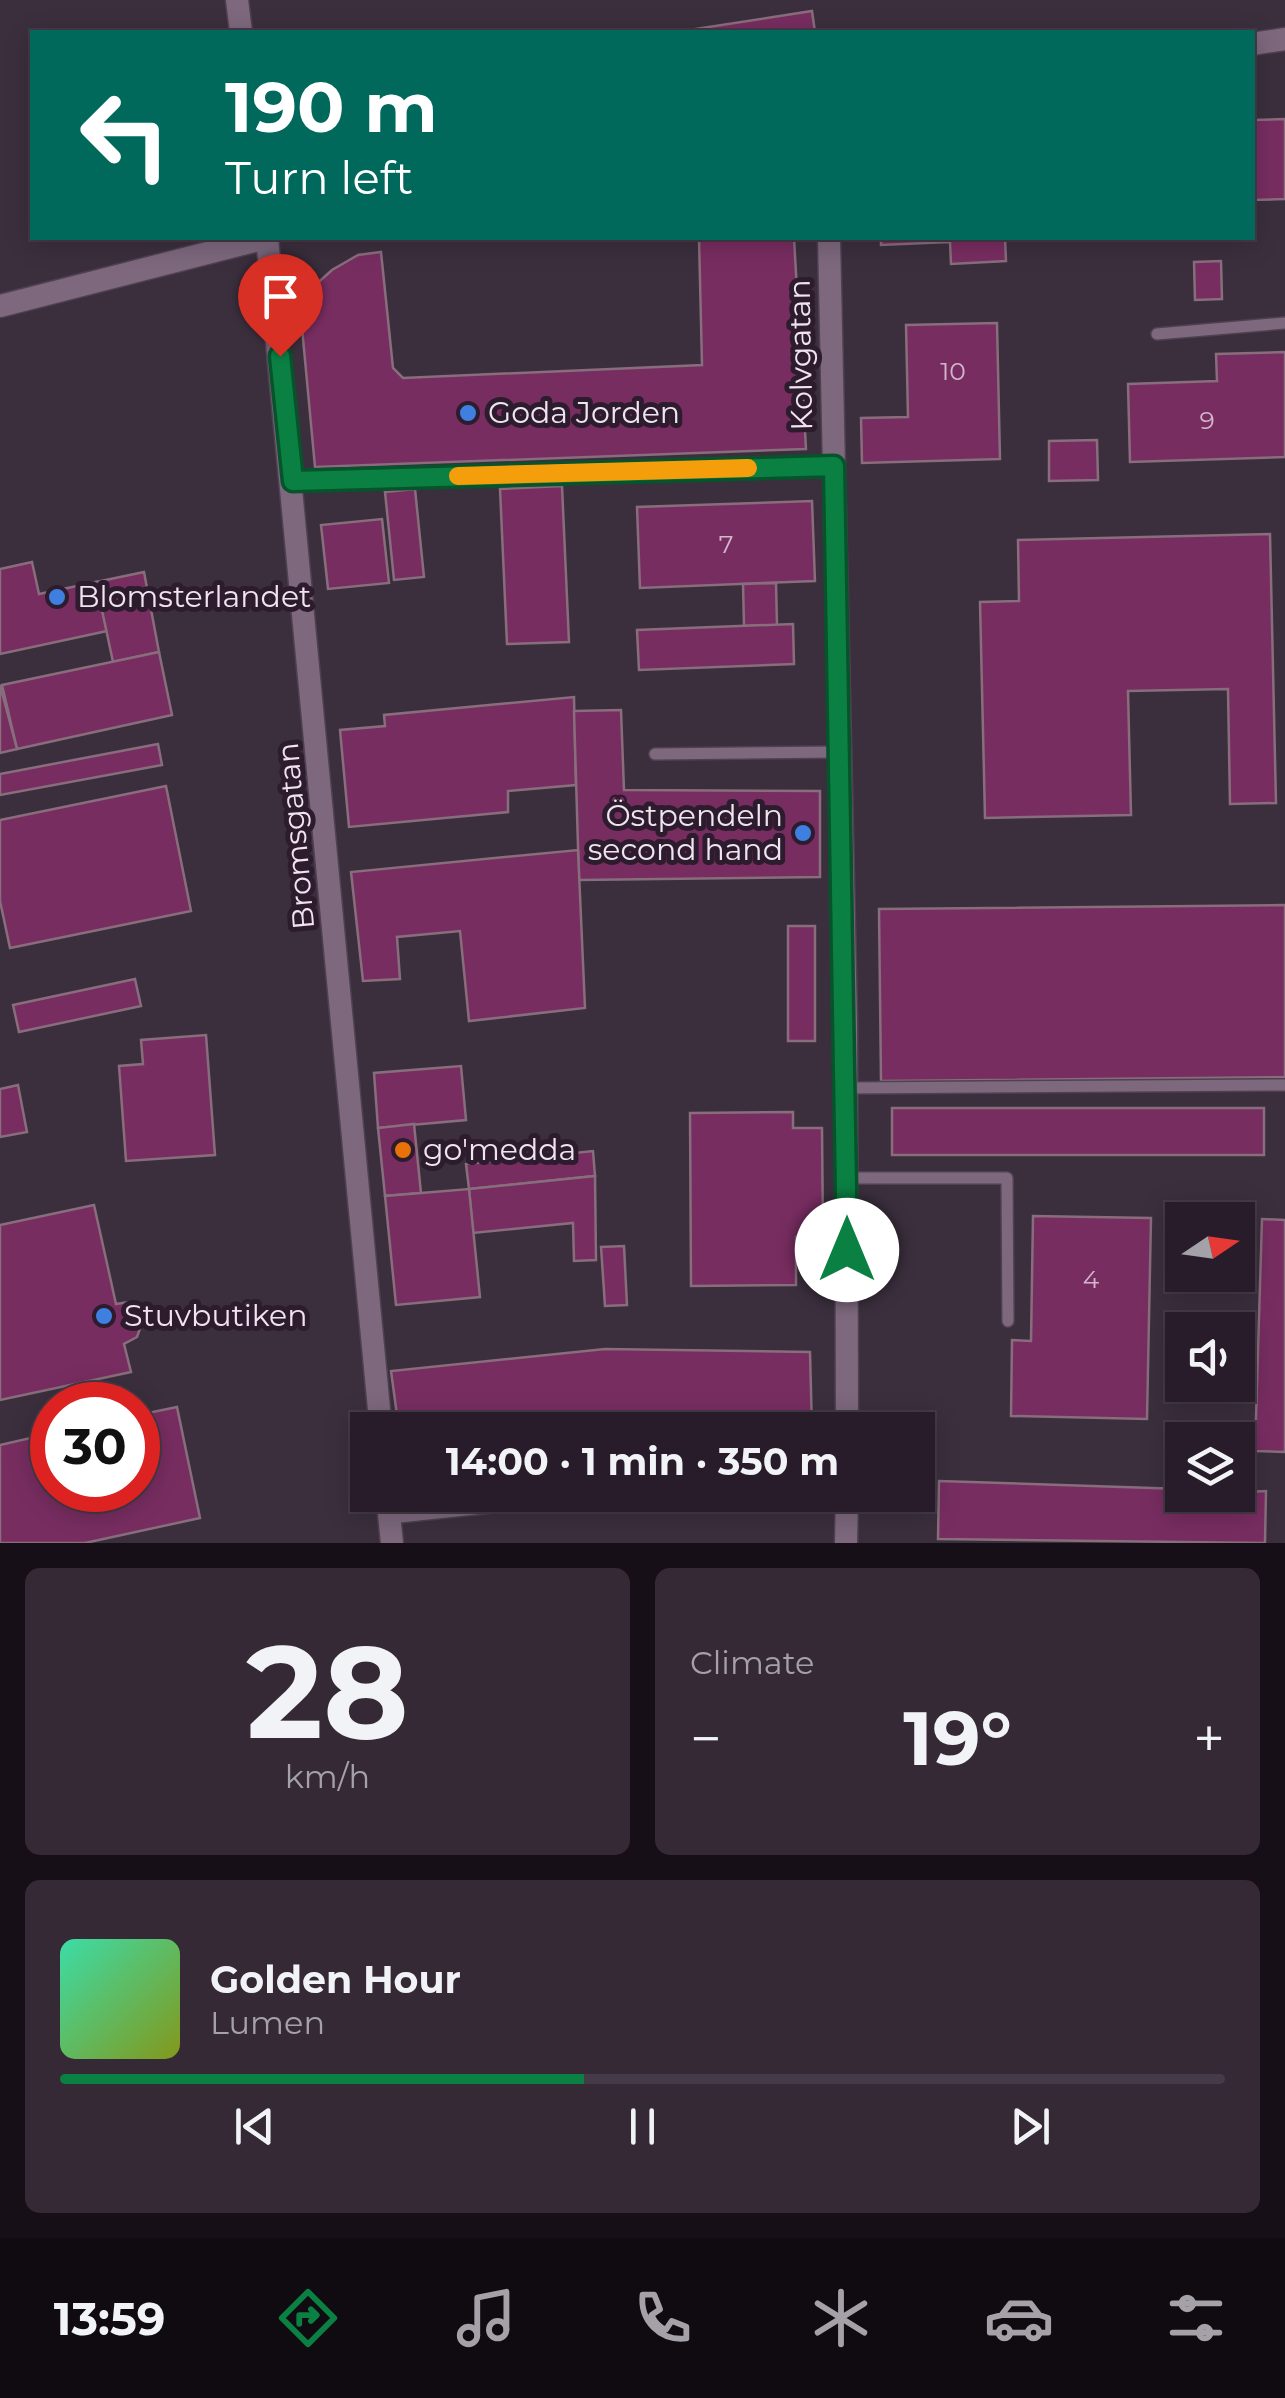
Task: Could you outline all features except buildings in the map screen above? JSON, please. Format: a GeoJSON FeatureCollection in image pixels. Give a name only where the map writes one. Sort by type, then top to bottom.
{"type":"FeatureCollection","features":[{"type":"Feature","properties":{"kind":"street"},"geometry":{"type":"LineString","coordinates":[[238,0],[242,30]]}},
{"type":"Feature","properties":{"kind":"street"},"geometry":{"type":"LineString","coordinates":[[1255,43],[1285,38]]}},
{"type":"Feature","properties":{"kind":"street"},"geometry":{"type":"LineString","coordinates":[[0,306],[258,240]]}},
{"type":"Feature","properties":{"kind":"street","name":"Bromsgatan"},"geometry":{"type":"LineString","coordinates":[[266,240],[293,481],[379,1412]]}},
{"type":"Feature","properties":{"kind":"street","name":"Kolvgatan"},"geometry":{"type":"LineString","coordinates":[[829,240],[841,752],[847,1412]]}},
{"type":"Feature","properties":{"kind":"street"},"geometry":{"type":"LineString","coordinates":[[389,1512],[392,1543]]}},
{"type":"Feature","properties":{"kind":"street"},"geometry":{"type":"LineString","coordinates":[[846,1543],[847,1512]]}},
{"type":"Feature","properties":{"kind":"lane"},"geometry":{"type":"LineString","coordinates":[[1158,334],[1285,323]]}},
{"type":"Feature","properties":{"kind":"lane"},"geometry":{"type":"LineString","coordinates":[[293,481],[834,466]]}},
{"type":"Feature","properties":{"kind":"lane"},"geometry":{"type":"LineString","coordinates":[[655,754],[841,752]]}},
{"type":"Feature","properties":{"kind":"lane"},"geometry":{"type":"LineString","coordinates":[[846,1088],[1285,1085]]}},
{"type":"Feature","properties":{"kind":"lane"},"geometry":{"type":"LineString","coordinates":[[847,1178],[1007,1178],[1008,1321]]}},
{"type":"Feature","properties":{"kind":"shaded area"},"geometry":{"type":"Polygon","coordinates":[[[0,0],[1285,0],[1285,1543],[0,1543],[0,0]]]}},
{"type":"Feature","properties":{"kind":"slow traffic"},"geometry":{"type":"LineString","coordinates":[[458,476],[748,468]]}},
{"type":"Feature","properties":{"kind":"place","name":"Goda Jorden"},"geometry":{"type":"Point","coordinates":[468,413]}},
{"type":"Feature","properties":{"kind":"place","name":"Blomsterlandet"},"geometry":{"type":"Point","coordinates":[57,597]}},
{"type":"Feature","properties":{"kind":"place","name":"Östpendeln second hand"},"geometry":{"type":"Point","coordinates":[803,833]}},
{"type":"Feature","properties":{"kind":"place","name":"go'medda"},"geometry":{"type":"Point","coordinates":[403,1150]}},
{"type":"Feature","properties":{"kind":"place","name":"Stuvbutiken"},"geometry":{"type":"Point","coordinates":[104,1316]}},
{"type":"Feature","properties":{"kind":"route"},"geometry":{"type":"LineString","coordinates":[[280,356],[293,481],[834,466],[847,1250]]}}]}
